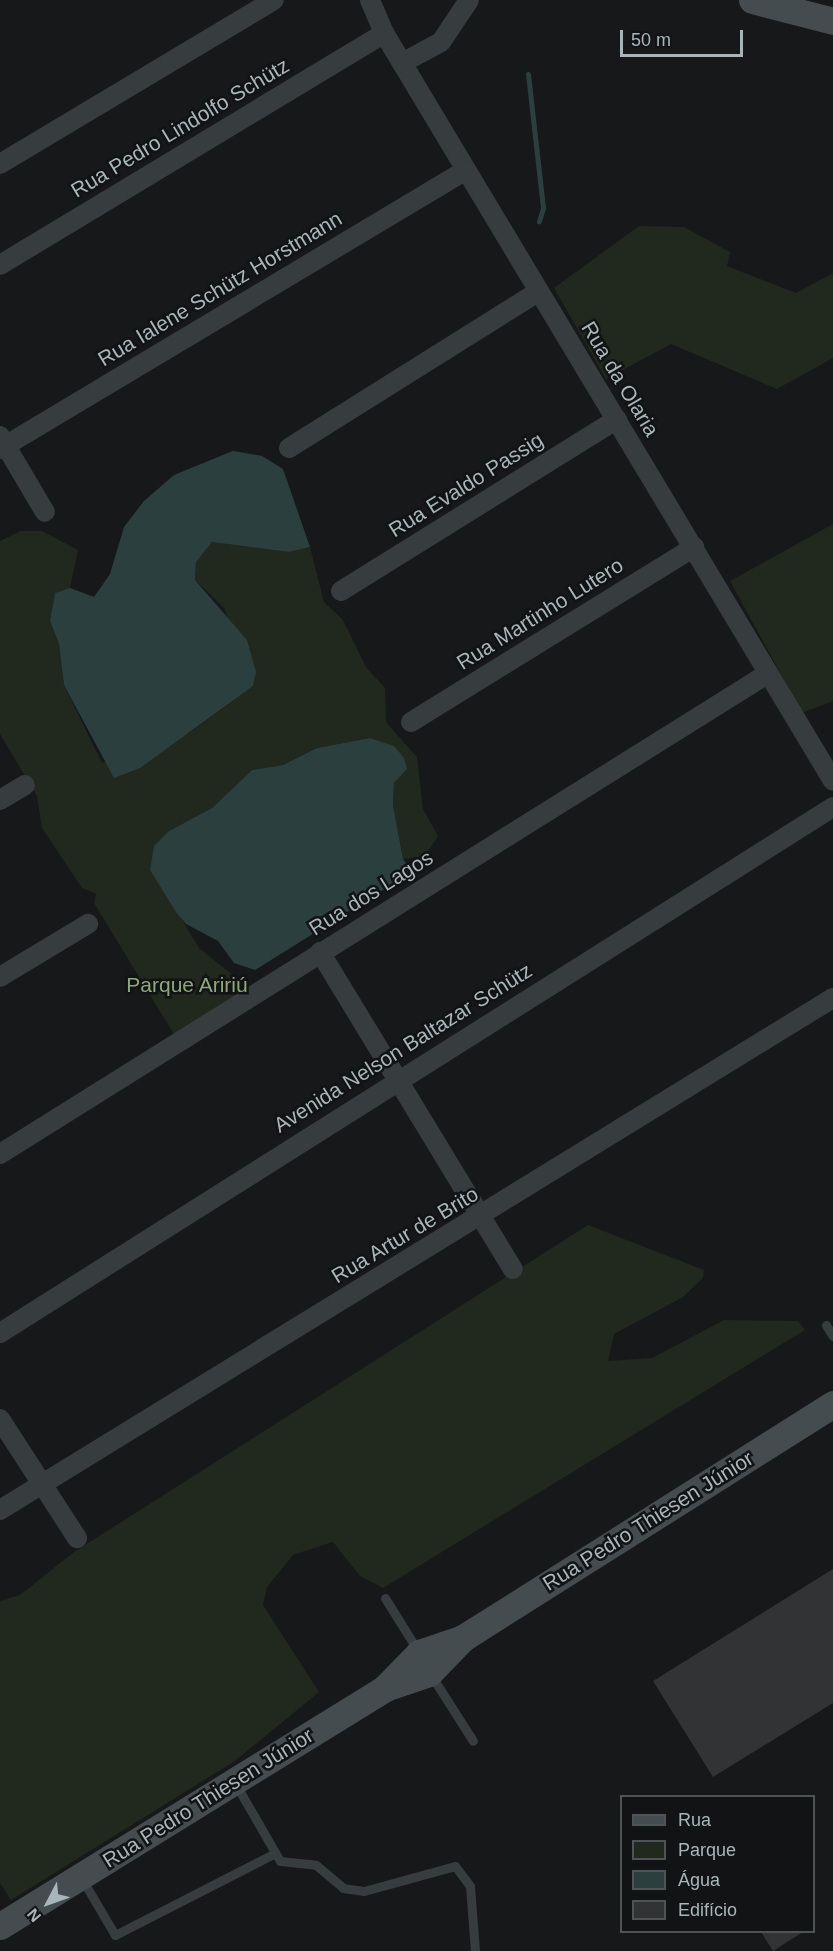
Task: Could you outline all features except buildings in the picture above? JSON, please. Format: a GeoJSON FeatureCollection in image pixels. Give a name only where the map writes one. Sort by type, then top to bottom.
{"type":"FeatureCollection","features":[{"type":"Feature","properties":{"kind":"main road"},"geometry":{"type":"LineString","coordinates":[[752,0],[833,21]]}},
{"type":"Feature","properties":{"kind":"main road","name":"Rua Pedro Thiesen Júnior"},"geometry":{"type":"LineString","coordinates":[[5,1920],[81,1876],[385,1688],[833,1404]]}},
{"type":"Feature","properties":{"kind":"street"},"geometry":{"type":"LineString","coordinates":[[0,164],[274,0]]}},
{"type":"Feature","properties":{"kind":"street","name":"Rua da Olaria"},"geometry":{"type":"LineString","coordinates":[[370,0],[384,33],[833,781]]}},
{"type":"Feature","properties":{"kind":"street"},"geometry":{"type":"LineString","coordinates":[[402,63],[441,42],[469,0]]}},
{"type":"Feature","properties":{"kind":"street","name":"Rua Pedro Lindolfo Schütz"},"geometry":{"type":"LineString","coordinates":[[0,265],[384,33]]}},
{"type":"Feature","properties":{"kind":"street","name":"Rua Ialene Schütz Horstmann"},"geometry":{"type":"LineString","coordinates":[[2,443],[466,170]]}},
{"type":"Feature","properties":{"kind":"street"},"geometry":{"type":"LineString","coordinates":[[289,448],[539,291]]}},
{"type":"Feature","properties":{"kind":"street","name":"Rua Evaldo Passig"},"geometry":{"type":"LineString","coordinates":[[341,591],[617,419]]}},
{"type":"Feature","properties":{"kind":"street"},"geometry":{"type":"LineString","coordinates":[[2,443],[45,512]]}},
{"type":"Feature","properties":{"kind":"street","name":"Rua Martinho Lutero"},"geometry":{"type":"LineString","coordinates":[[411,722],[694,547]]}},
{"type":"Feature","properties":{"kind":"street","name":"Rua dos Lagos"},"geometry":{"type":"LineString","coordinates":[[0,1154],[767,674]]}},
{"type":"Feature","properties":{"kind":"street"},"geometry":{"type":"LineString","coordinates":[[0,800],[25,785]]}},
{"type":"Feature","properties":{"kind":"street","name":"Avenida Nelson Baltazar Schütz"},"geometry":{"type":"LineString","coordinates":[[0,1333],[396,1079],[833,807]]}},
{"type":"Feature","properties":{"kind":"street"},"geometry":{"type":"LineString","coordinates":[[0,976],[88,924]]}},
{"type":"Feature","properties":{"kind":"street"},"geometry":{"type":"LineString","coordinates":[[320,952],[513,1269]]}},
{"type":"Feature","properties":{"kind":"street","name":"Rua Artur de Brito"},"geometry":{"type":"LineString","coordinates":[[0,1510],[481,1217],[833,998]]}},
{"type":"Feature","properties":{"kind":"street"},"geometry":{"type":"LineString","coordinates":[[0,1419],[44,1483],[77,1538]]}},
{"type":"Feature","properties":{"kind":"lane"},"geometry":{"type":"LineString","coordinates":[[826,1325],[833,1336]]}},
{"type":"Feature","properties":{"kind":"lane"},"geometry":{"type":"LineString","coordinates":[[385,1599],[431,1659],[473,1741]]}},
{"type":"Feature","properties":{"kind":"lane"},"geometry":{"type":"LineString","coordinates":[[234,1782],[273,1854],[289,1864],[316,1866],[354,1891],[455,1866],[471,1886],[475,1951]]}},
{"type":"Feature","properties":{"kind":"lane"},"geometry":{"type":"LineString","coordinates":[[81,1876],[115,1935],[273,1854]]}},
{"type":"Feature","properties":{"kind":"green space"},"geometry":{"type":"Polygon","coordinates":[[[639,226],[684,227],[730,252],[727,266],[796,293],[833,273],[833,358],[777,389],[671,344],[606,379],[554,288],[639,226]]]}},
{"type":"Feature","properties":{"kind":"green space"},"geometry":{"type":"Polygon","coordinates":[[[833,524],[833,701],[802,713],[730,581],[833,524]]]}},
{"type":"Feature","properties":{"kind":"green space","name":"Parque Aririú"},"geometry":{"type":"Polygon","coordinates":[[[21,531],[42,531],[78,550],[70,588],[55,593],[50,621],[59,644],[64,685],[102,763],[189,733],[253,686],[224,608],[195,580],[196,562],[212,542],[289,552],[310,547],[324,602],[343,620],[366,667],[385,688],[386,722],[417,757],[423,809],[438,836],[425,856],[403,859],[393,805],[394,783],[406,769],[370,738],[317,748],[283,765],[252,770],[212,808],[169,831],[151,868],[199,948],[249,988],[175,1036],[94,903],[96,894],[82,888],[42,828],[37,796],[0,734],[0,541],[21,531]]]}},
{"type":"Feature","properties":{"kind":"green space"},"geometry":{"type":"Polygon","coordinates":[[[588,1225],[704,1270],[703,1278],[683,1297],[614,1334],[608,1361],[652,1358],[724,1320],[798,1321],[805,1330],[383,1588],[360,1576],[333,1542],[293,1555],[267,1587],[263,1605],[319,1692],[235,1761],[11,1900],[0,1883],[0,1601],[20,1595],[74,1552],[588,1225]]]}},
{"type":"Feature","properties":{"kind":"water"},"geometry":{"type":"Polygon","coordinates":[[[233,451],[262,456],[283,469],[310,547],[289,552],[212,542],[196,562],[195,580],[247,640],[256,672],[253,686],[140,768],[114,778],[64,685],[59,644],[50,621],[55,593],[70,588],[94,597],[110,574],[124,527],[144,501],[174,475],[233,451]]]}},
{"type":"Feature","properties":{"kind":"water"},"geometry":{"type":"Polygon","coordinates":[[[370,738],[394,746],[404,758],[407,769],[394,783],[393,805],[403,859],[412,872],[255,970],[234,963],[218,941],[186,924],[176,912],[150,870],[154,846],[169,831],[212,808],[252,770],[283,765],[317,748],[370,738]]]}},
{"type":"Feature","properties":{"kind":"waterway"},"geometry":{"type":"LineString","coordinates":[[528,74],[543,208],[539,221]]}}]}
